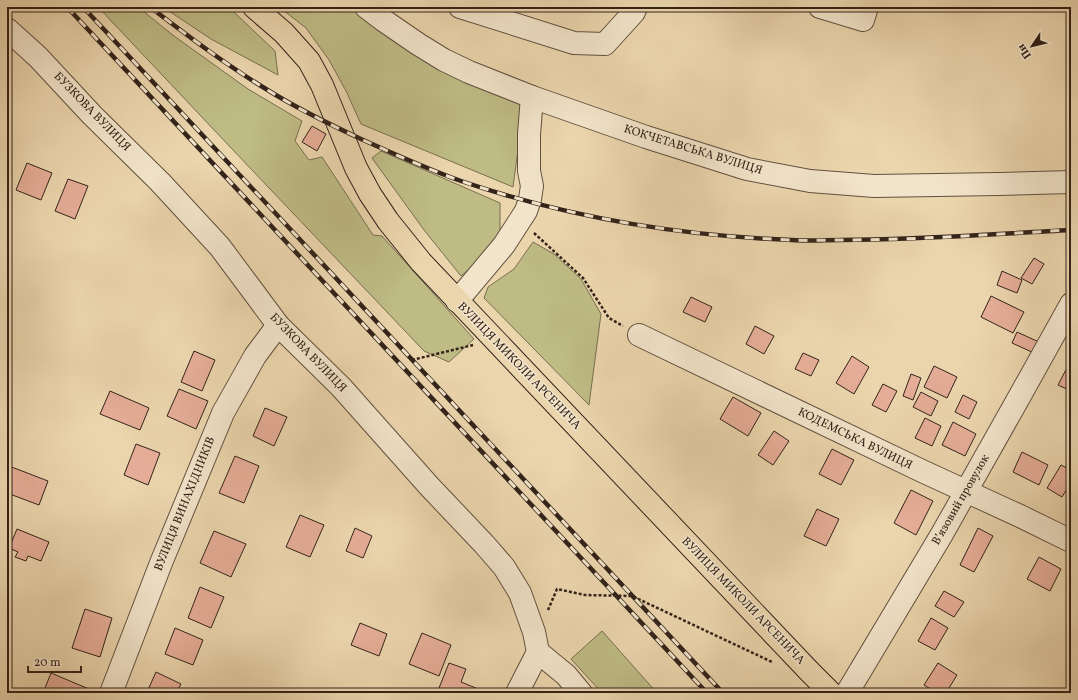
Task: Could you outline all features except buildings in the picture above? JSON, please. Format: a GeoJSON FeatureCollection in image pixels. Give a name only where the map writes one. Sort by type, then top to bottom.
{"type":"FeatureCollection","features":[{"type":"Feature","properties":{"kind":"main road","name":"ВУЛИЦЯ МИКОЛИ АРСЕНИЧА"},"geometry":{"type":"LineString","coordinates":[[254,7],[284,33],[309,61],[322,85],[356,168],[370,194],[388,221],[421,262],[809,671],[832,693]]}},
{"type":"Feature","properties":{"kind":"street","name":"КОКЧЕТАВСЬКА ВУЛИЦЯ"},"geometry":{"type":"LineString","coordinates":[[366,7],[444,60],[469,72],[532,97],[646,137],[747,169],[810,181],[874,186],[1071,182]]}},
{"type":"Feature","properties":{"kind":"street"},"geometry":{"type":"LineString","coordinates":[[460,7],[574,43],[605,44],[634,12],[636,7]]}},
{"type":"Feature","properties":{"kind":"street"},"geometry":{"type":"LineString","coordinates":[[820,7],[863,20],[867,7]]}},
{"type":"Feature","properties":{"kind":"street","name":"БУЗКОВА ВУЛИЦЯ"},"geometry":{"type":"LineString","coordinates":[[7,29],[38,57],[92,115],[160,182],[215,242],[278,325],[341,387],[429,486],[504,567],[520,593],[536,642]]}},
{"type":"Feature","properties":{"kind":"street"},"geometry":{"type":"LineString","coordinates":[[457,300],[504,245],[526,210],[530,199],[532,186],[529,171],[529,134],[532,97]]}},
{"type":"Feature","properties":{"kind":"street","name":"Вʼязовий провулок"},"geometry":{"type":"LineString","coordinates":[[847,693],[942,534],[1071,304]]}},
{"type":"Feature","properties":{"kind":"street","name":"ВУЛИЦЯ ВИНАХІДНИКІВ"},"geometry":{"type":"LineString","coordinates":[[111,693],[161,563],[223,413],[255,356],[278,325]]}},
{"type":"Feature","properties":{"kind":"street","name":"КОДЕМСЬКА ВУЛИЦЯ"},"geometry":{"type":"LineString","coordinates":[[639,335],[1071,541]]}},
{"type":"Feature","properties":{"kind":"street"},"geometry":{"type":"LineString","coordinates":[[517,693],[536,642],[566,674],[581,693]]}},
{"type":"Feature","properties":{"kind":"path"},"geometry":{"type":"LineString","coordinates":[[518,224],[535,234],[583,278],[609,318],[639,335]]}},
{"type":"Feature","properties":{"kind":"path"},"geometry":{"type":"LineString","coordinates":[[412,360],[475,344],[495,341]]}},
{"type":"Feature","properties":{"kind":"path"},"geometry":{"type":"LineString","coordinates":[[536,642],[557,589],[585,595],[632,596],[773,663]]}},
{"type":"Feature","properties":{"kind":"shaded area"},"geometry":{"type":"Polygon","coordinates":[[[98,7],[138,7],[174,36],[248,89],[302,121],[295,141],[309,160],[322,157],[373,235],[382,236],[474,339],[449,362],[424,351],[98,7]]]}},
{"type":"Feature","properties":{"kind":"shaded area"},"geometry":{"type":"Polygon","coordinates":[[[163,7],[228,7],[275,51],[278,75],[211,39],[163,7]]]}},
{"type":"Feature","properties":{"kind":"shaded area"},"geometry":{"type":"Polygon","coordinates":[[[279,7],[357,7],[524,105],[513,187],[361,124],[346,91],[329,60],[306,28],[279,7]]]}},
{"type":"Feature","properties":{"kind":"shaded area"},"geometry":{"type":"Polygon","coordinates":[[[381,151],[500,203],[500,233],[485,255],[461,276],[424,230],[372,158],[381,151]]]}},
{"type":"Feature","properties":{"kind":"shaded area"},"geometry":{"type":"Polygon","coordinates":[[[533,242],[554,254],[581,279],[601,314],[589,405],[484,298],[488,287],[514,269],[533,242]]]}},
{"type":"Feature","properties":{"kind":"shaded area"},"geometry":{"type":"Polygon","coordinates":[[[602,631],[657,693],[602,693],[571,659],[602,631]]]}},
{"type":"Feature","properties":{"kind":"railway"},"geometry":{"type":"LineString","coordinates":[[67,7],[707,693]]}},
{"type":"Feature","properties":{"kind":"railway"},"geometry":{"type":"LineString","coordinates":[[83,7],[723,693]]}},
{"type":"Feature","properties":{"kind":"railway"},"geometry":{"type":"LineString","coordinates":[[150,7],[236,70],[289,103],[325,122],[398,156],[461,181],[542,205],[666,229],[750,238],[792,240],[899,239],[1071,230]]}}]}
